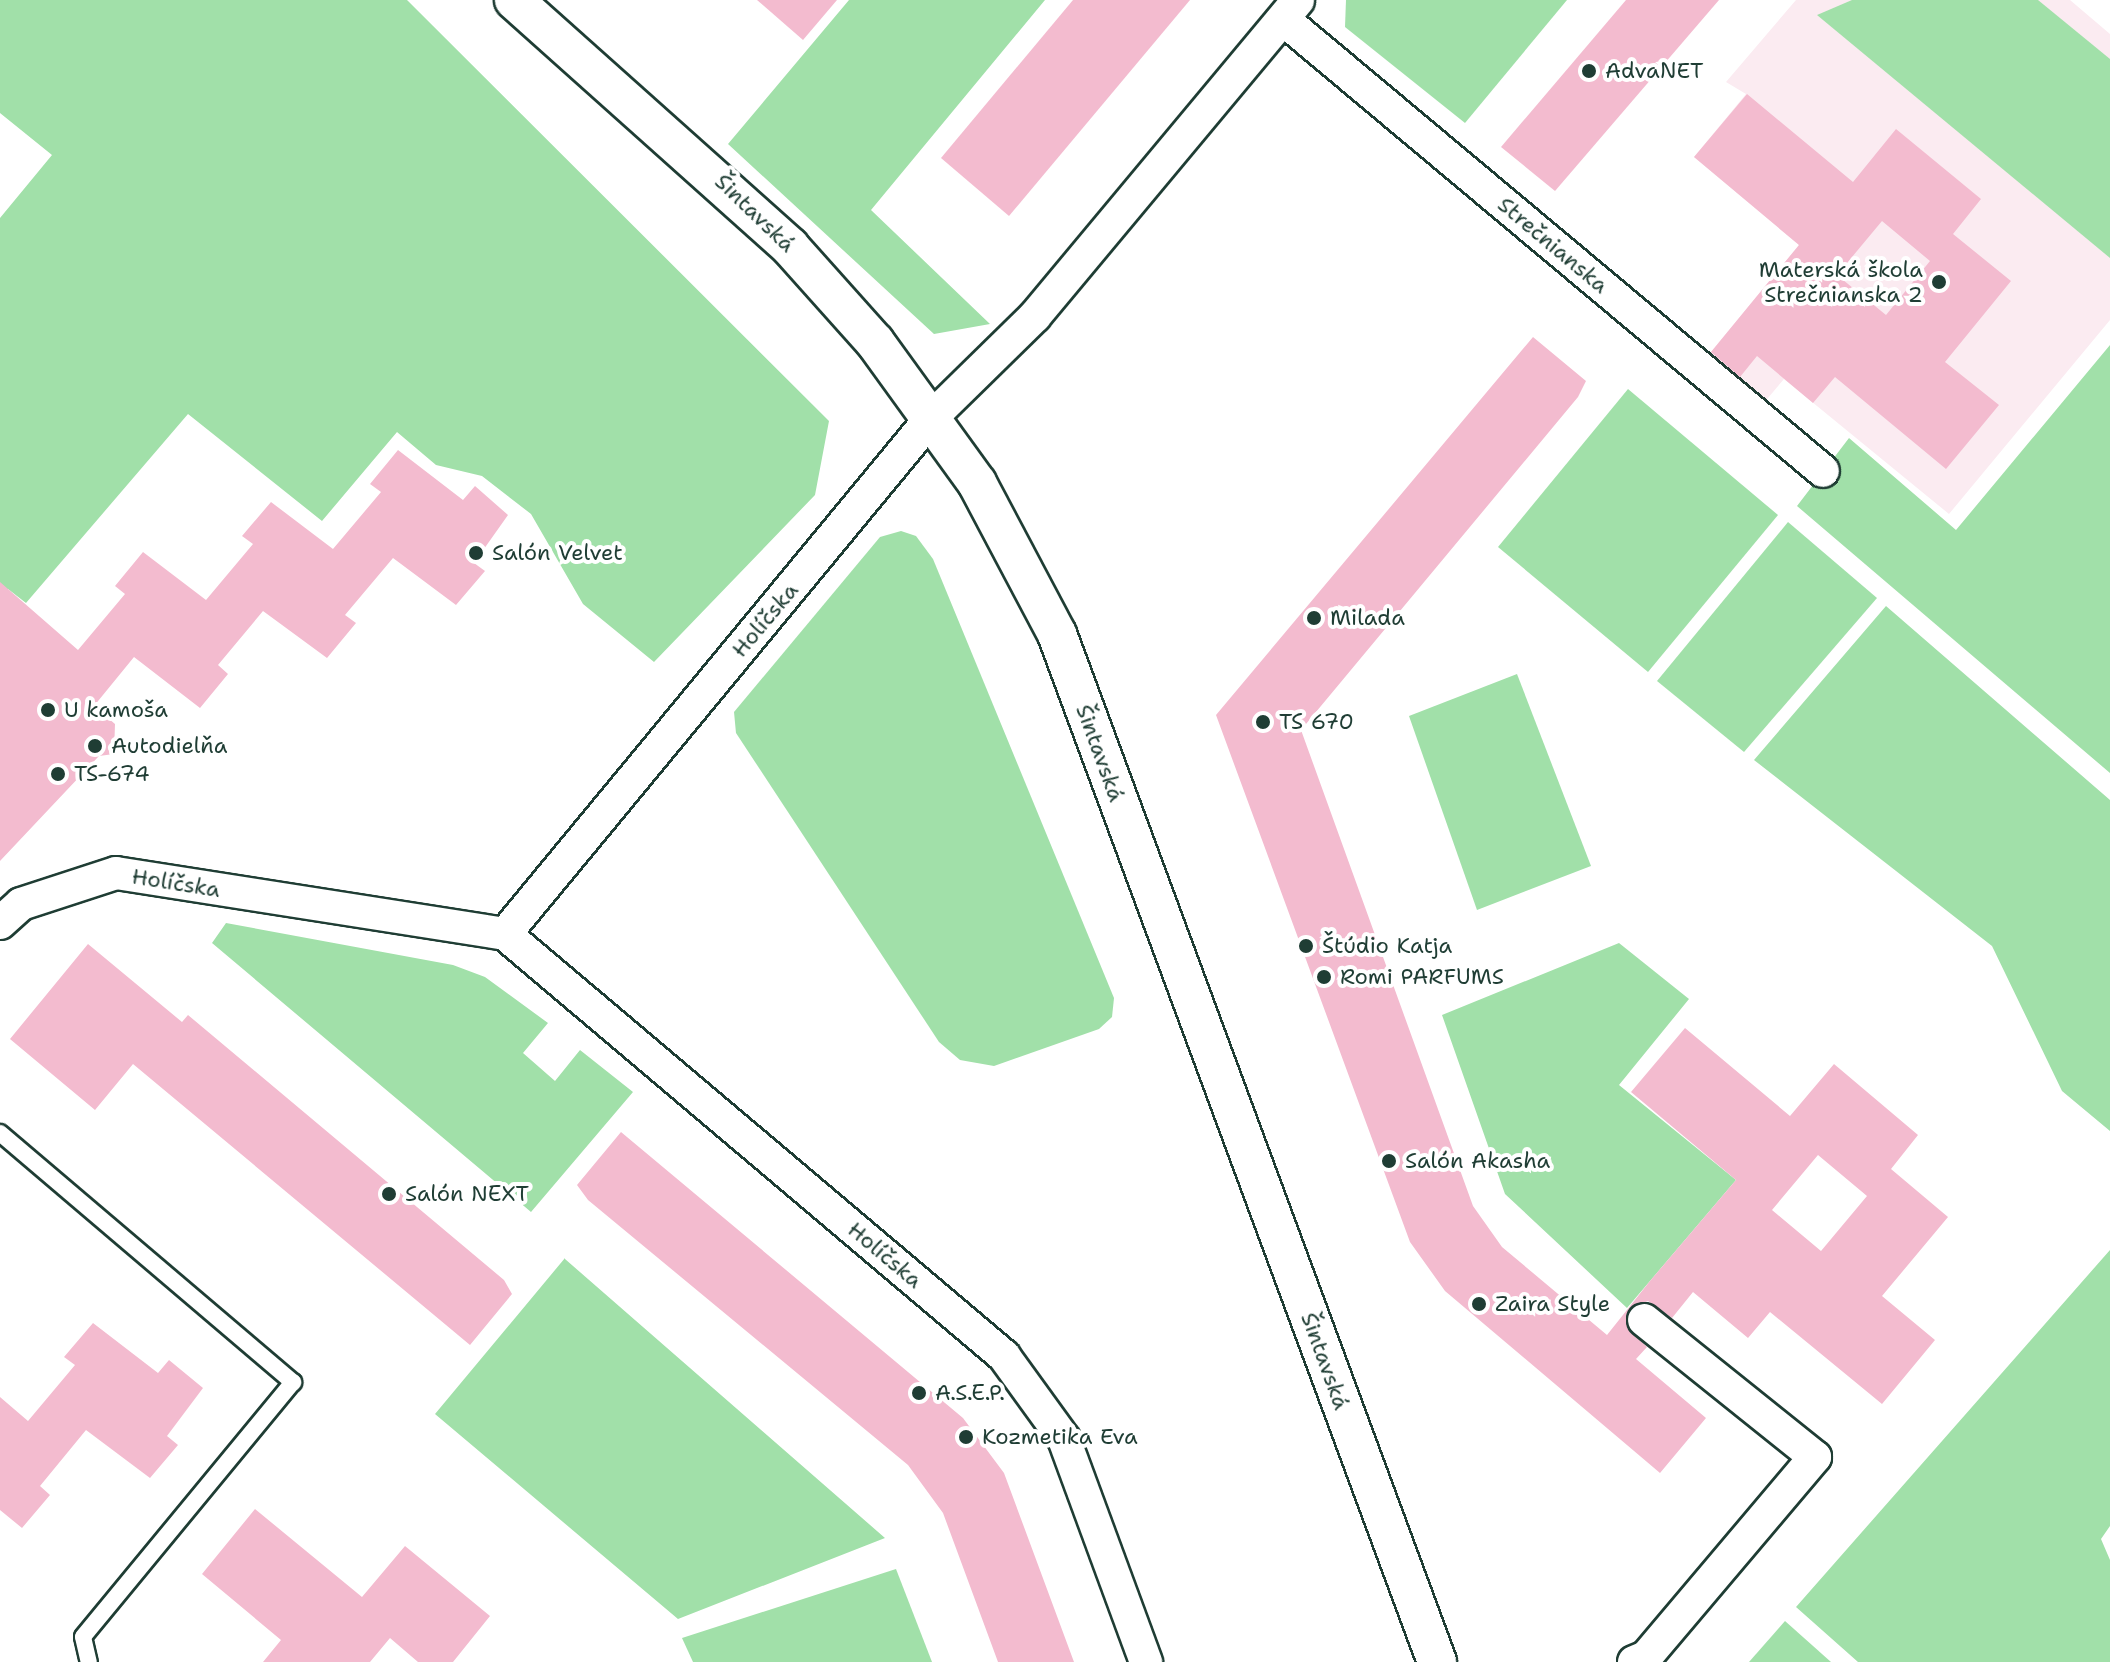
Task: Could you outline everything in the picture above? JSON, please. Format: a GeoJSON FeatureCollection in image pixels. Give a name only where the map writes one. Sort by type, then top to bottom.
{"type":"FeatureCollection","features":[{"type":"Feature","properties":{"kind":"street","name":"Šintavská"},"geometry":{"type":"LineString","coordinates":[[514,0],[790,247],[932,417],[977,483],[1057,634],[1437,1662]]}},
{"type":"Feature","properties":{"kind":"street","name":"Strečnianska"},"geometry":{"type":"LineString","coordinates":[[932,417],[1035,316],[1290,10],[1823,471]]}},
{"type":"Feature","properties":{"kind":"street","name":"Holíčska"},"geometry":{"type":"LineString","coordinates":[[505,934],[932,417]]}},
{"type":"Feature","properties":{"kind":"street","name":"Holíčska"},"geometry":{"type":"LineString","coordinates":[[0,923],[21,904],[116,873],[505,934],[1004,1356],[1064,1439],[1146,1662]]}},
{"type":"Feature","properties":{"kind":"street"},"geometry":{"type":"LineString","coordinates":[[1634,1662],[1646,1657],[1815,1457],[1644,1320]]}},
{"type":"Feature","properties":{"kind":"lane"},"geometry":{"type":"LineString","coordinates":[[0,1133],[293,1382],[83,1637],[89,1662]]}},
{"type":"Feature","properties":{"kind":"shaded area","name":"Materská škola Strečnianska 2"},"geometry":{"type":"Polygon","coordinates":[[[1796,0],[2070,0],[2110,34],[2110,320],[1949,514],[1784,379],[1762,405],[1706,358],[1799,245],[1694,157],[1746,94],[1726,82],[1796,0]]]}},
{"type":"Feature","properties":{"kind":"green space"},"geometry":{"type":"Polygon","coordinates":[[[0,0],[407,0],[829,421],[815,495],[654,662],[583,604],[531,514],[482,476],[436,465],[397,432],[322,521],[188,414],[26,603],[8,589],[0,598],[0,218],[52,155],[0,113],[0,0]]]}},
{"type":"Feature","properties":{"kind":"green space"},"geometry":{"type":"Polygon","coordinates":[[[849,0],[1045,0],[871,210],[990,324],[934,334],[728,144],[849,0]]]}},
{"type":"Feature","properties":{"kind":"green space"},"geometry":{"type":"Polygon","coordinates":[[[1346,0],[1567,0],[1465,123],[1345,27],[1346,0]]]}},
{"type":"Feature","properties":{"kind":"green space"},"geometry":{"type":"Polygon","coordinates":[[[1852,0],[2038,0],[2110,59],[2110,258],[1817,15],[1852,0]]]}},
{"type":"Feature","properties":{"kind":"green space"},"geometry":{"type":"Polygon","coordinates":[[[2110,345],[2110,773],[1797,506],[1849,438],[1956,530],[2110,345]]]}},
{"type":"Feature","properties":{"kind":"green space"},"geometry":{"type":"Polygon","coordinates":[[[1628,389],[1778,515],[1648,672],[1498,547],[1628,389]]]}},
{"type":"Feature","properties":{"kind":"green space"},"geometry":{"type":"Polygon","coordinates":[[[1788,522],[1877,598],[1744,752],[1657,681],[1788,522]]]}},
{"type":"Feature","properties":{"kind":"green space"},"geometry":{"type":"Polygon","coordinates":[[[901,531],[916,536],[933,559],[1114,998],[1112,1017],[1099,1029],[994,1066],[960,1060],[939,1042],[736,733],[734,712],[880,537],[901,531]]]}},
{"type":"Feature","properties":{"kind":"green space"},"geometry":{"type":"Polygon","coordinates":[[[1886,606],[2110,800],[2110,1131],[2062,1091],[1992,946],[1754,760],[1886,606]]]}},
{"type":"Feature","properties":{"kind":"green space"},"geometry":{"type":"Polygon","coordinates":[[[1517,674],[1591,866],[1477,910],[1409,716],[1517,674]]]}},
{"type":"Feature","properties":{"kind":"green space"},"geometry":{"type":"Polygon","coordinates":[[[226,923],[453,965],[485,977],[548,1023],[523,1053],[555,1081],[580,1050],[633,1092],[531,1212],[212,943],[226,923]]]}},
{"type":"Feature","properties":{"kind":"green space"},"geometry":{"type":"Polygon","coordinates":[[[1619,943],[1689,999],[1619,1085],[1736,1180],[1627,1308],[1505,1194],[1442,1015],[1619,943]]]}},
{"type":"Feature","properties":{"kind":"green space"},"geometry":{"type":"Polygon","coordinates":[[[2110,1250],[2110,1526],[2101,1539],[2110,1560],[2110,1662],[1858,1662],[1796,1607],[2110,1250]]]}},
{"type":"Feature","properties":{"kind":"green space"},"geometry":{"type":"Polygon","coordinates":[[[565,1258],[885,1538],[678,1619],[435,1414],[565,1258]]]}},
{"type":"Feature","properties":{"kind":"green space"},"geometry":{"type":"Polygon","coordinates":[[[896,1569],[932,1662],[693,1662],[682,1638],[896,1569]]]}},
{"type":"Feature","properties":{"kind":"green space"},"geometry":{"type":"Polygon","coordinates":[[[1785,1621],[1831,1662],[1749,1662],[1785,1621]]]}},
{"type":"Feature","properties":{"kind":"building"},"geometry":{"type":"Polygon","coordinates":[[[757,0],[837,0],[803,40],[757,0]]]}},
{"type":"Feature","properties":{"kind":"building"},"geometry":{"type":"Polygon","coordinates":[[[1073,0],[1190,0],[1009,216],[941,158],[1073,0]]]}},
{"type":"Feature","properties":{"kind":"building"},"geometry":{"type":"Polygon","coordinates":[[[1626,0],[1719,0],[1555,191],[1501,147],[1626,0]]]}},
{"type":"Feature","properties":{"kind":"building"},"geometry":{"type":"Polygon","coordinates":[[[1747,94],[1853,182],[1896,129],[1981,199],[1953,234],[2011,281],[1945,362],[1999,405],[1946,469],[1835,377],[1813,403],[1757,356],[1740,377],[1711,352],[1799,245],[1694,157],[1747,94]],[[1882,221],[1837,275],[1886,315],[1930,261],[1882,221]]]}},
{"type":"Feature","properties":{"kind":"building"},"geometry":{"type":"Polygon","coordinates":[[[1533,337],[1586,381],[1578,397],[1301,730],[1473,1206],[1502,1247],[1607,1335],[1736,1180],[1631,1092],[1685,1028],[1790,1116],[1834,1064],[1918,1135],[1891,1169],[1948,1217],[1882,1296],[1935,1340],[1882,1404],[1770,1312],[1748,1338],[1693,1292],[1672,1318],[1648,1301],[1630,1308],[1627,1328],[1647,1347],[1636,1359],[1706,1418],[1660,1473],[1445,1291],[1410,1242],[1216,715],[1533,337]],[[1818,1155],[1772,1210],[1821,1251],[1867,1196],[1818,1155]]]}},
{"type":"Feature","properties":{"kind":"building"},"geometry":{"type":"Polygon","coordinates":[[[398,450],[463,500],[475,486],[508,515],[474,563],[485,571],[456,605],[393,558],[345,615],[356,623],[327,658],[263,611],[218,665],[228,674],[200,708],[134,657],[94,706],[115,724],[114,754],[99,756],[0,861],[0,582],[78,650],[125,594],[115,586],[143,552],[206,600],[253,544],[242,536],[271,502],[333,549],[381,492],[370,484],[398,450]]]}},
{"type":"Feature","properties":{"kind":"building"},"geometry":{"type":"Polygon","coordinates":[[[88,944],[182,1022],[188,1015],[504,1280],[512,1294],[470,1345],[133,1064],[95,1110],[10,1039],[88,944]]]}},
{"type":"Feature","properties":{"kind":"building"},"geometry":{"type":"Polygon","coordinates":[[[621,1132],[963,1418],[1004,1473],[1074,1662],[998,1662],[943,1513],[908,1465],[588,1200],[577,1185],[621,1132]]]}},
{"type":"Feature","properties":{"kind":"building"},"geometry":{"type":"Polygon","coordinates":[[[93,1323],[158,1373],[169,1360],[203,1388],[167,1436],[178,1445],[150,1478],[86,1430],[40,1486],[50,1495],[22,1528],[0,1510],[0,1397],[28,1421],[75,1365],[64,1357],[93,1323]]]}},
{"type":"Feature","properties":{"kind":"building"},"geometry":{"type":"Polygon","coordinates":[[[255,1509],[362,1597],[405,1546],[490,1616],[453,1662],[418,1662],[390,1638],[370,1662],[263,1662],[281,1640],[202,1574],[255,1509]]]}},
{"type":"Feature","properties":{"kind":"place","name":"AdvaNET"},"geometry":{"type":"Point","coordinates":[1589,71]}},
{"type":"Feature","properties":{"kind":"place","name":"Materská škola Strečnianska 2"},"geometry":{"type":"Point","coordinates":[1939,282]}},
{"type":"Feature","properties":{"kind":"place","name":"Salón Velvet"},"geometry":{"type":"Point","coordinates":[476,553]}},
{"type":"Feature","properties":{"kind":"place","name":"Milada"},"geometry":{"type":"Point","coordinates":[1314,618]}},
{"type":"Feature","properties":{"kind":"place","name":"U kamoša"},"geometry":{"type":"Point","coordinates":[48,710]}},
{"type":"Feature","properties":{"kind":"place","name":"TS 670"},"geometry":{"type":"Point","coordinates":[1263,722]}},
{"type":"Feature","properties":{"kind":"place","name":"Autodielňa"},"geometry":{"type":"Point","coordinates":[95,746]}},
{"type":"Feature","properties":{"kind":"place","name":"TS-674"},"geometry":{"type":"Point","coordinates":[58,774]}},
{"type":"Feature","properties":{"kind":"place","name":"Štúdio Katja"},"geometry":{"type":"Point","coordinates":[1306,946]}},
{"type":"Feature","properties":{"kind":"place","name":"Romi PARFUMS"},"geometry":{"type":"Point","coordinates":[1324,977]}},
{"type":"Feature","properties":{"kind":"place","name":"Salón Akasha"},"geometry":{"type":"Point","coordinates":[1389,1161]}},
{"type":"Feature","properties":{"kind":"place","name":"Salón NEXT"},"geometry":{"type":"Point","coordinates":[389,1194]}},
{"type":"Feature","properties":{"kind":"place","name":"Zaira Style"},"geometry":{"type":"Point","coordinates":[1479,1304]}},
{"type":"Feature","properties":{"kind":"place","name":"A.S.E.P."},"geometry":{"type":"Point","coordinates":[919,1393]}},
{"type":"Feature","properties":{"kind":"place","name":"Kozmetika Eva"},"geometry":{"type":"Point","coordinates":[966,1437]}}]}
